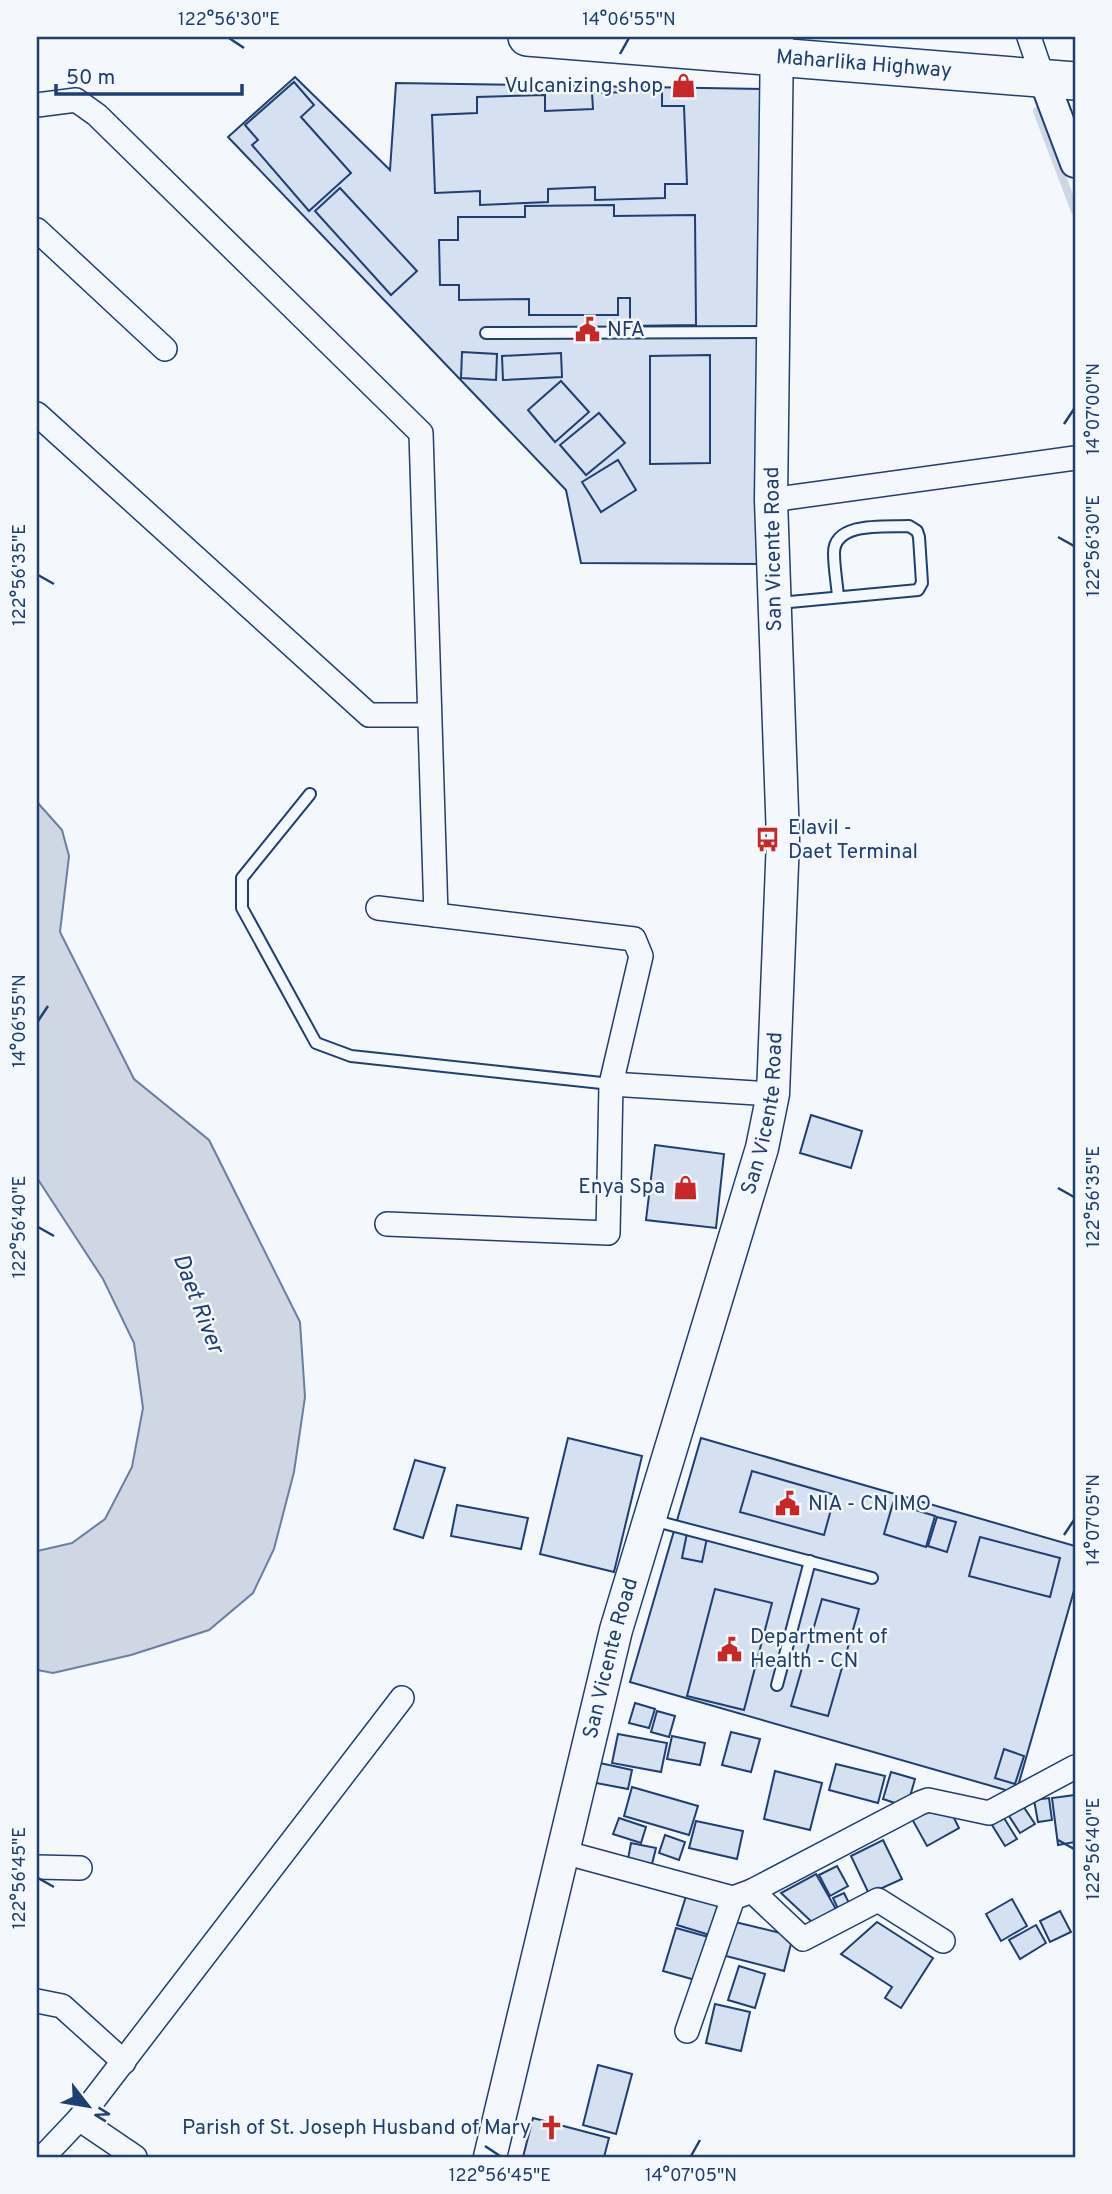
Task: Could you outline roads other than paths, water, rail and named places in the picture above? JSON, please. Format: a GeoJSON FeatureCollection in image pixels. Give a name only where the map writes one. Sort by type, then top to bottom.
{"type":"FeatureCollection","features":[{"type":"Feature","properties":{"kind":"highway","name":"Maharlika Highway"},"geometry":{"type":"LineString","coordinates":[[527,37],[777,47],[1059,79]]}},
{"type":"Feature","properties":{"kind":"main road","name":"San Vicente Road"},"geometry":{"type":"LineString","coordinates":[[490,2157],[615,1630],[762,1148],[773,1094],[783,839],[771,500],[777,47]]}},
{"type":"Feature","properties":{"kind":"street"},"geometry":{"type":"LineString","coordinates":[[1030,37],[1059,79],[1075,163]]}},
{"type":"Feature","properties":{"kind":"street"},"geometry":{"type":"LineString","coordinates":[[37,105],[76,100],[97,115],[421,433],[436,915]]}},
{"type":"Feature","properties":{"kind":"street"},"geometry":{"type":"LineString","coordinates":[[37,230],[164,349]]}},
{"type":"Feature","properties":{"kind":"street"},"geometry":{"type":"LineString","coordinates":[[37,414],[369,715],[429,715]]}},
{"type":"Feature","properties":{"kind":"street"},"geometry":{"type":"LineString","coordinates":[[771,500],[1075,458]]}},
{"type":"Feature","properties":{"kind":"street"},"geometry":{"type":"LineString","coordinates":[[378,908],[634,939],[641,956],[611,1084],[608,1233],[387,1224]]}},
{"type":"Feature","properties":{"kind":"street"},"geometry":{"type":"LineString","coordinates":[[611,1084],[773,1094]]}},
{"type":"Feature","properties":{"kind":"street"},"geometry":{"type":"LineString","coordinates":[[43,2157],[79,2119],[124,2062],[401,1698]]}},
{"type":"Feature","properties":{"kind":"street"},"geometry":{"type":"LineString","coordinates":[[687,2031],[742,1894],[920,1803],[928,1800],[989,1813],[1075,1767]]}},
{"type":"Feature","properties":{"kind":"street"},"geometry":{"type":"LineString","coordinates":[[563,1852],[742,1894],[803,1939],[878,1900],[943,1941]]}},
{"type":"Feature","properties":{"kind":"street"},"geometry":{"type":"LineString","coordinates":[[37,1867],[80,1868]]}},
{"type":"Feature","properties":{"kind":"street"},"geometry":{"type":"LineString","coordinates":[[37,2001],[62,2006],[124,2062]]}},
{"type":"Feature","properties":{"kind":"street"},"geometry":{"type":"LineString","coordinates":[[79,2119],[135,2157]]}},
{"type":"Feature","properties":{"kind":"lane"},"geometry":{"type":"LineString","coordinates":[[486,333],[774,332]]}},
{"type":"Feature","properties":{"kind":"lane"},"geometry":{"type":"LineString","coordinates":[[775,603],[918,590],[922,583],[917,531],[909,526],[850,530],[837,539],[833,550],[838,597]]}},
{"type":"Feature","properties":{"kind":"lane"},"geometry":{"type":"LineString","coordinates":[[310,794],[242,878],[242,908],[316,1043],[351,1056],[611,1084]]}},
{"type":"Feature","properties":{"kind":"lane"},"geometry":{"type":"LineString","coordinates":[[649,1519],[872,1578]]}},
{"type":"Feature","properties":{"kind":"lane"},"geometry":{"type":"LineString","coordinates":[[777,1685],[810,1561]]}},
{"type":"Feature","properties":{"kind":"water","name":"Daet River"},"geometry":{"type":"Polygon","coordinates":[[[37,802],[62,830],[69,856],[60,932],[134,1079],[209,1140],[300,1322],[305,1397],[294,1472],[274,1549],[253,1593],[209,1630],[131,1655],[53,1673],[37,1670],[37,1551],[72,1543],[105,1519],[132,1467],[143,1408],[134,1343],[103,1279],[37,1178],[37,802]]]}},
{"type":"Feature","properties":{"kind":"waterway"},"geometry":{"type":"LineString","coordinates":[[1037,111],[1075,211]]}},
{"type":"Feature","properties":{"kind":"place","name":"Vulcanizing shop"},"geometry":{"type":"Point","coordinates":[683,86]}},
{"type":"Feature","properties":{"kind":"place","name":"NFA"},"geometry":{"type":"Point","coordinates":[587,330]}},
{"type":"Feature","properties":{"kind":"place","name":"Elavil - Daet Terminal"},"geometry":{"type":"Point","coordinates":[768,840]}},
{"type":"Feature","properties":{"kind":"place","name":"Enya Spa"},"geometry":{"type":"Point","coordinates":[685,1187]}},
{"type":"Feature","properties":{"kind":"place","name":"NIA - CN IMO"},"geometry":{"type":"Point","coordinates":[788,1504]}},
{"type":"Feature","properties":{"kind":"place","name":"Department of Health - CN"},"geometry":{"type":"Point","coordinates":[730,1649]}},
{"type":"Feature","properties":{"kind":"place","name":"Parish of St. Joseph Husband of Mary"},"geometry":{"type":"Point","coordinates":[551,2128]}}]}
